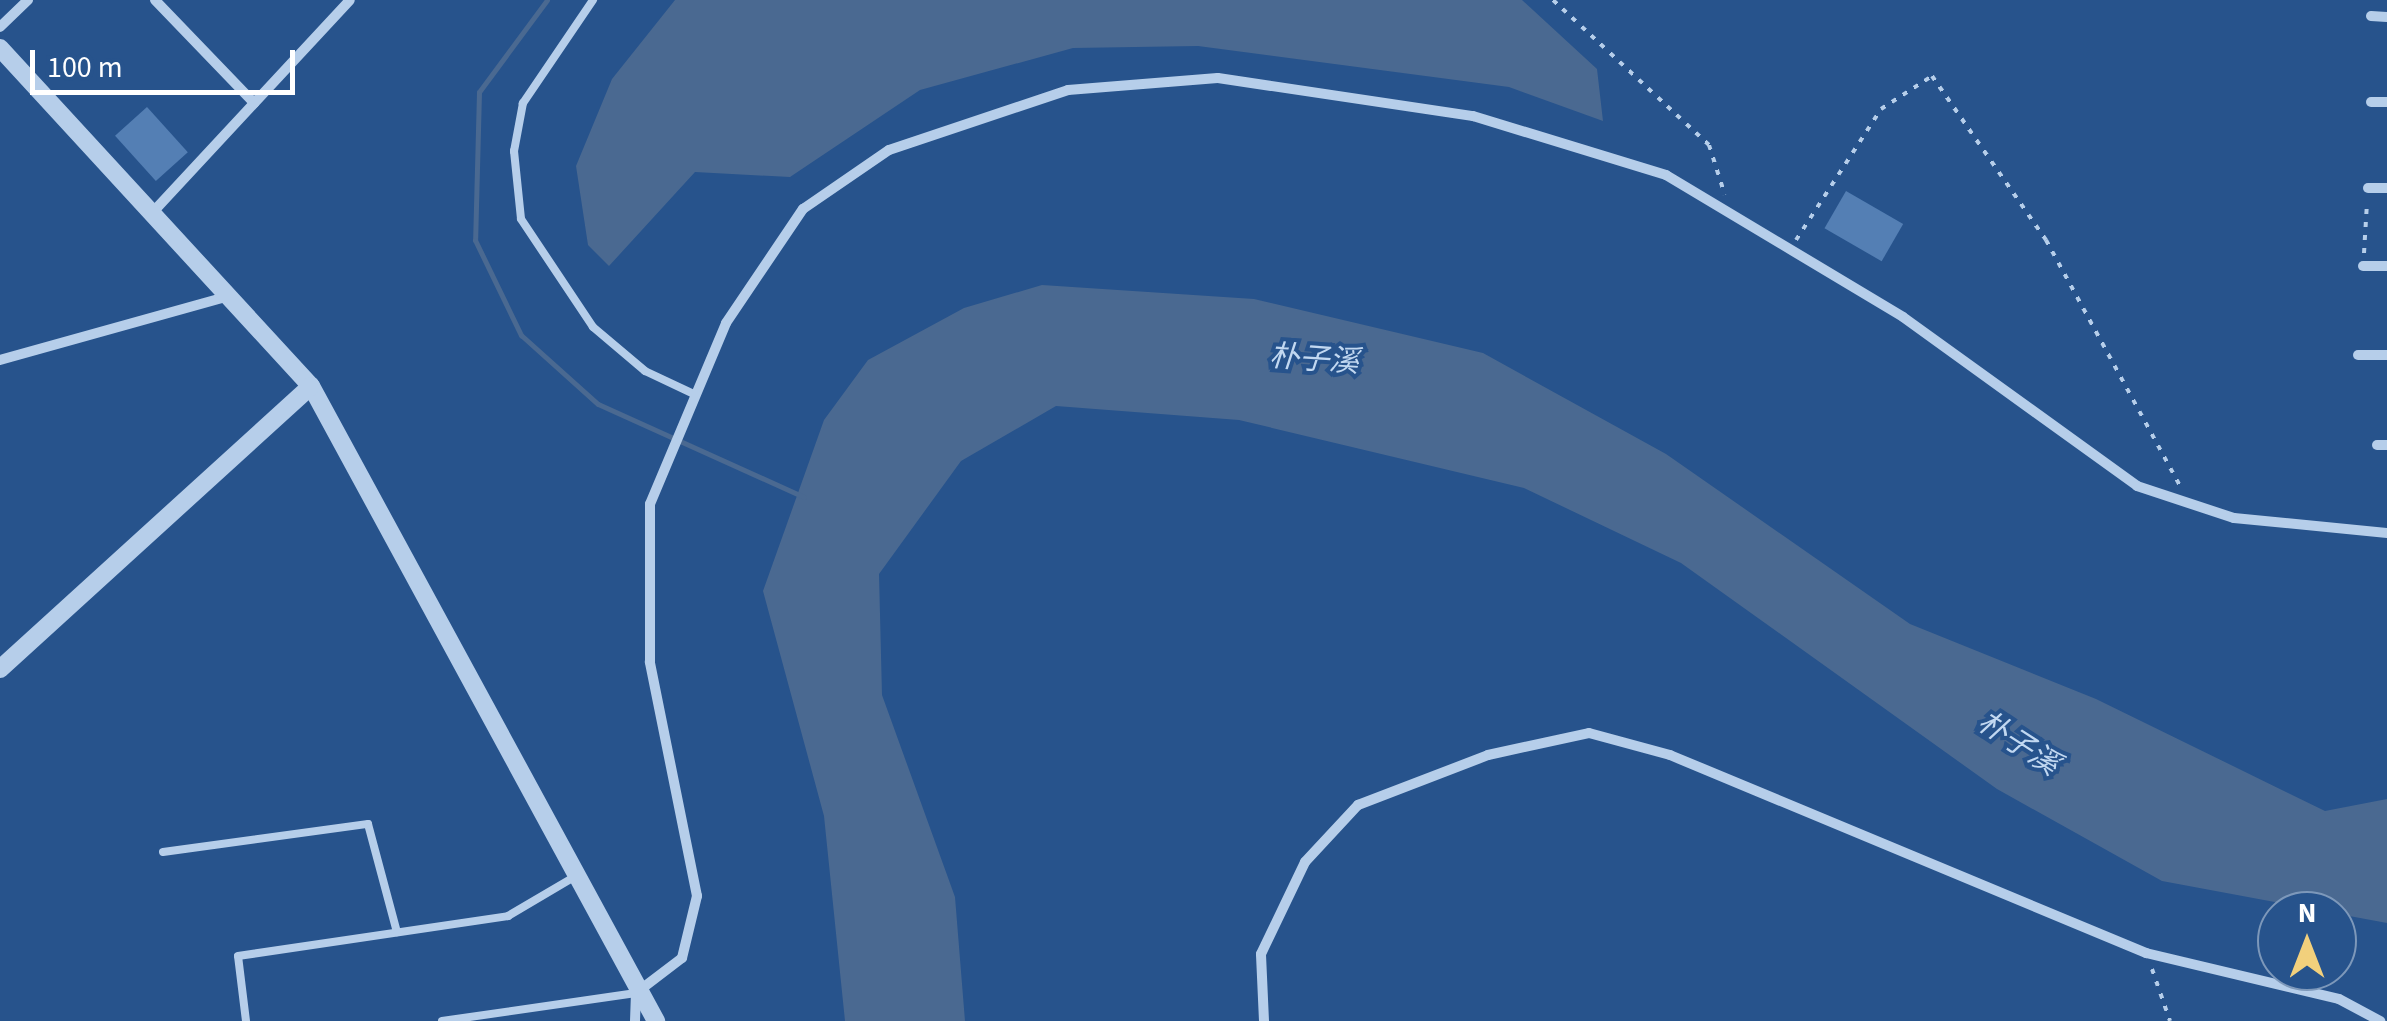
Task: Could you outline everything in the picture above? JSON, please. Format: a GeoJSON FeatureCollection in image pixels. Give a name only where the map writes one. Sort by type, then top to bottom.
{"type":"FeatureCollection","features":[{"type":"Feature","properties":{"kind":"street"},"geometry":{"type":"LineString","coordinates":[[0,27],[28,0]]}},
{"type":"Feature","properties":{"kind":"street"},"geometry":{"type":"LineString","coordinates":[[156,0],[254,103]]}},
{"type":"Feature","properties":{"kind":"street"},"geometry":{"type":"LineString","coordinates":[[154,212],[350,0]]}},
{"type":"Feature","properties":{"kind":"street"},"geometry":{"type":"LineString","coordinates":[[2371,16],[2387,17]]}},
{"type":"Feature","properties":{"kind":"street"},"geometry":{"type":"LineString","coordinates":[[0,48],[311,386],[580,874],[636,993],[659,1021]]}},
{"type":"Feature","properties":{"kind":"street"},"geometry":{"type":"LineString","coordinates":[[636,993],[682,958],[697,896],[650,662],[650,504],[726,323],[802,208],[890,150],[1068,90],[1218,78],[1473,116],[1666,175],[1794,244],[2137,486],[2234,518],[2387,533]]}},
{"type":"Feature","properties":{"kind":"street"},"geometry":{"type":"LineString","coordinates":[[2371,102],[2387,102]]}},
{"type":"Feature","properties":{"kind":"street"},"geometry":{"type":"LineString","coordinates":[[2368,188],[2387,188]]}},
{"type":"Feature","properties":{"kind":"street"},"geometry":{"type":"LineString","coordinates":[[2364,266],[2387,266]]}},
{"type":"Feature","properties":{"kind":"street"},"geometry":{"type":"LineString","coordinates":[[0,360],[230,296]]}},
{"type":"Feature","properties":{"kind":"street"},"geometry":{"type":"LineString","coordinates":[[2358,355],[2387,356]]}},
{"type":"Feature","properties":{"kind":"street"},"geometry":{"type":"LineString","coordinates":[[0,669],[311,386]]}},
{"type":"Feature","properties":{"kind":"street"},"geometry":{"type":"LineString","coordinates":[[1264,1021],[1261,954],[1305,862],[1358,805],[1488,754],[1589,733],[1670,754],[2146,953],[2339,999],[2380,1021]]}},
{"type":"Feature","properties":{"kind":"street"},"geometry":{"type":"LineString","coordinates":[[635,1021],[636,993]]}},
{"type":"Feature","properties":{"kind":"lane"},"geometry":{"type":"LineString","coordinates":[[593,0],[523,103],[514,151],[521,220],[563,296],[593,328],[644,372],[696,395]]}},
{"type":"Feature","properties":{"kind":"lane"},"geometry":{"type":"LineString","coordinates":[[163,852],[368,824],[397,932]]}},
{"type":"Feature","properties":{"kind":"lane"},"geometry":{"type":"LineString","coordinates":[[246,1021],[238,956],[508,916],[580,874]]}},
{"type":"Feature","properties":{"kind":"lane"},"geometry":{"type":"LineString","coordinates":[[442,1021],[636,993]]}},
{"type":"Feature","properties":{"kind":"path"},"geometry":{"type":"LineString","coordinates":[[1554,0],[1710,145],[1729,208]]}},
{"type":"Feature","properties":{"kind":"path"},"geometry":{"type":"LineString","coordinates":[[1794,244],[1881,109],[1932,76],[2046,240],[2187,502]]}},
{"type":"Feature","properties":{"kind":"path"},"geometry":{"type":"LineString","coordinates":[[2364,266],[2368,188]]}},
{"type":"Feature","properties":{"kind":"path"},"geometry":{"type":"LineString","coordinates":[[2146,953],[2170,1021]]}},
{"type":"Feature","properties":{"kind":"water"},"geometry":{"type":"Polygon","coordinates":[[[675,0],[1522,0],[1597,69],[1603,121],[1509,87],[1198,46],[1073,48],[920,90],[790,177],[695,172],[609,266],[588,245],[576,166],[612,79],[675,0]]]}},
{"type":"Feature","properties":{"kind":"water","name":"朴子溪"},"geometry":{"type":"Polygon","coordinates":[[[1042,285],[1254,299],[1483,353],[1666,454],[1910,624],[2096,699],[2325,811],[2387,799],[2387,923],[2357,917],[2357,891],[2257,891],[2257,899],[2162,881],[1997,789],[1681,563],[1524,488],[1239,420],[1056,406],[961,461],[879,574],[882,695],[955,897],[965,1021],[845,1021],[824,816],[763,591],[824,420],[868,360],[964,308],[1042,285]]]}},
{"type":"Feature","properties":{"kind":"building"},"geometry":{"type":"Polygon","coordinates":[[[147,107],[188,152],[156,181],[115,136],[147,107]]]}},
{"type":"Feature","properties":{"kind":"building"},"geometry":{"type":"Polygon","coordinates":[[[1846,191],[1903,224],[1882,261],[1824,228],[1846,191]]]}},
{"type":"Feature","properties":{"kind":"waterway"},"geometry":{"type":"LineString","coordinates":[[547,0],[479,92],[475,240],[521,335],[598,404],[804,497]]}}]}
